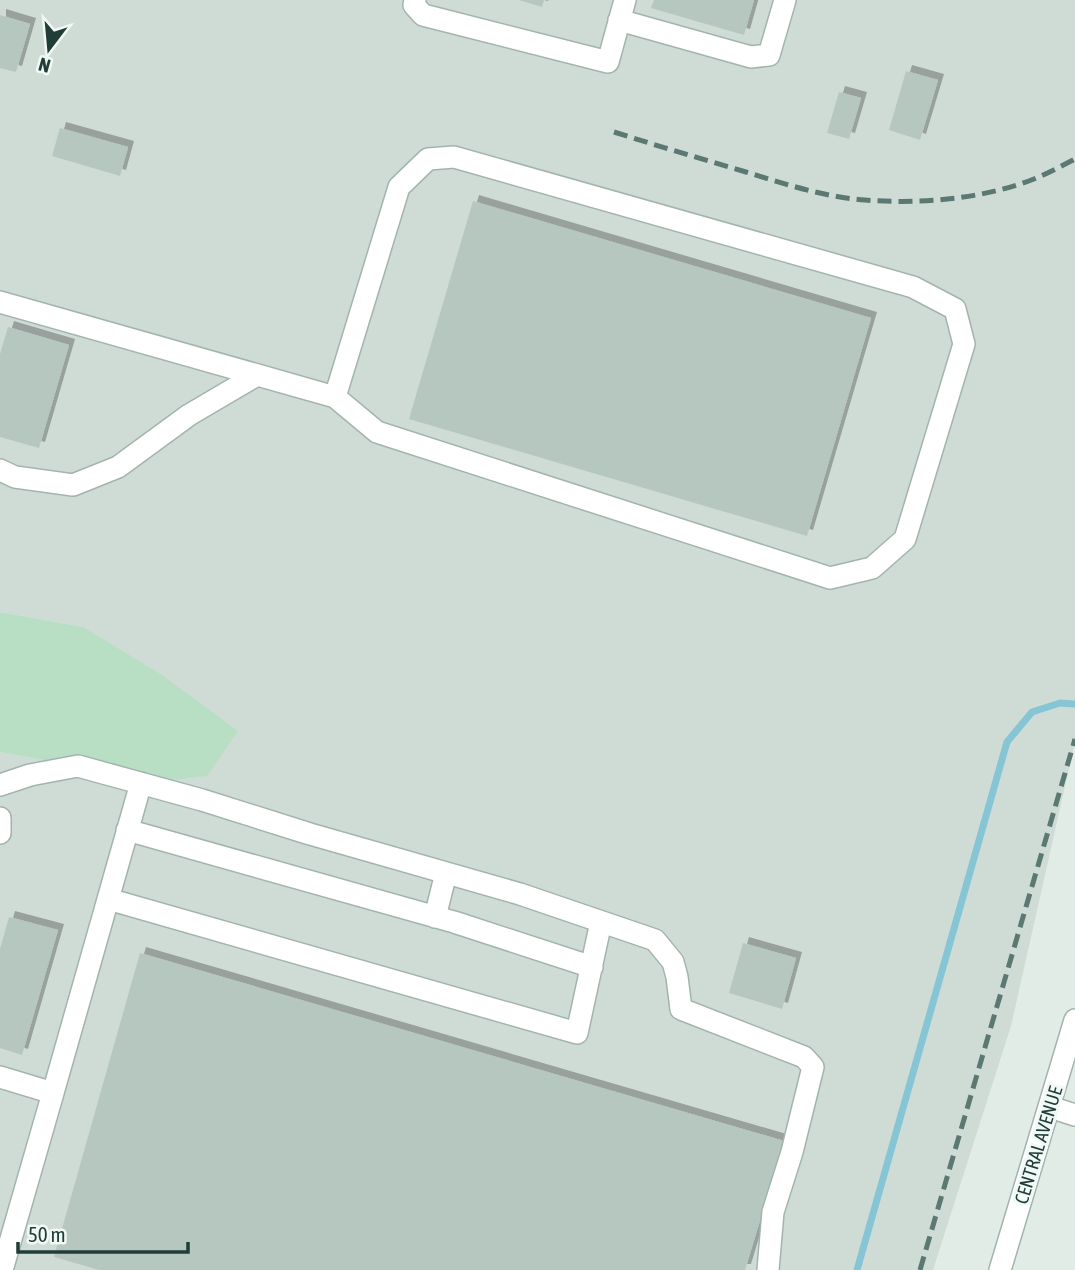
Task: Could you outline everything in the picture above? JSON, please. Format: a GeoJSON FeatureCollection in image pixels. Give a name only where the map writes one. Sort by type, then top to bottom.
{"type":"FeatureCollection","features":[{"type":"Feature","properties":{"kind":"street"},"geometry":{"type":"LineString","coordinates":[[415,0],[414,5],[423,15],[608,62],[622,10],[751,57],[769,55],[785,0]]}},
{"type":"Feature","properties":{"kind":"street"},"geometry":{"type":"LineString","coordinates":[[0,302],[335,397],[377,432],[830,578],[872,568],[905,539],[964,344],[955,309],[913,287],[454,158],[428,159],[399,187],[335,397]]}},
{"type":"Feature","properties":{"kind":"street"},"geometry":{"type":"LineString","coordinates":[[0,470],[15,477],[73,485],[118,467],[190,415],[257,375]]}},
{"type":"Feature","properties":{"kind":"street"},"geometry":{"type":"LineString","coordinates":[[0,785],[30,775],[78,766],[520,894],[654,940],[673,962],[681,1009],[804,1057],[813,1067],[792,1152],[773,1212],[768,1270]]}},
{"type":"Feature","properties":{"kind":"street"},"geometry":{"type":"LineString","coordinates":[[2,1270],[141,783]]}},
{"type":"Feature","properties":{"kind":"street"},"geometry":{"type":"LineString","coordinates":[[0,818],[0,833]]}},
{"type":"Feature","properties":{"kind":"street"},"geometry":{"type":"LineString","coordinates":[[127,830],[435,917],[592,967]]}},
{"type":"Feature","properties":{"kind":"street"},"geometry":{"type":"LineString","coordinates":[[435,917],[446,873]]}},
{"type":"Feature","properties":{"kind":"street"},"geometry":{"type":"LineString","coordinates":[[108,899],[577,1033],[601,922]]}},
{"type":"Feature","properties":{"kind":"street","name":"CENTRAL AVENUE"},"geometry":{"type":"LineString","coordinates":[[1000,1270],[1075,1020]]}},
{"type":"Feature","properties":{"kind":"street"},"geometry":{"type":"LineString","coordinates":[[0,1077],[53,1093]]}},
{"type":"Feature","properties":{"kind":"street"},"geometry":{"type":"LineString","coordinates":[[1049,1107],[1075,1115]]}},
{"type":"Feature","properties":{"kind":"shaded area"},"geometry":{"type":"Polygon","coordinates":[[[0,0],[1075,0],[1075,742],[1011,1026],[933,1270],[0,1270],[0,752],[64,764],[83,627],[0,612],[0,0]]]}},
{"type":"Feature","properties":{"kind":"green space"},"geometry":{"type":"Polygon","coordinates":[[[0,612],[83,627],[162,675],[238,731],[207,776],[141,784],[64,764],[0,752],[0,612]]]}},
{"type":"Feature","properties":{"kind":"building"},"geometry":{"type":"Polygon","coordinates":[[[519,0],[544,0],[542,7],[519,0]]]}},
{"type":"Feature","properties":{"kind":"building"},"geometry":{"type":"Polygon","coordinates":[[[654,0],[754,0],[744,35],[651,8],[654,0]]]}},
{"type":"Feature","properties":{"kind":"building"},"geometry":{"type":"Polygon","coordinates":[[[0,15],[30,24],[16,72],[0,68],[0,15]]]}},
{"type":"Feature","properties":{"kind":"building"},"geometry":{"type":"Polygon","coordinates":[[[906,71],[938,80],[920,140],[889,130],[906,71]]]}},
{"type":"Feature","properties":{"kind":"building"},"geometry":{"type":"Polygon","coordinates":[[[839,92],[861,98],[849,139],[827,133],[839,92]]]}},
{"type":"Feature","properties":{"kind":"building"},"geometry":{"type":"Polygon","coordinates":[[[60,128],[128,147],[120,176],[52,156],[60,128]]]}},
{"type":"Feature","properties":{"kind":"building"},"geometry":{"type":"Polygon","coordinates":[[[473,201],[871,318],[807,536],[409,419],[473,201]]]}},
{"type":"Feature","properties":{"kind":"building"},"geometry":{"type":"Polygon","coordinates":[[[8,327],[69,345],[39,448],[0,437],[0,354],[8,327]]]}},
{"type":"Feature","properties":{"kind":"building"},"geometry":{"type":"Polygon","coordinates":[[[9,917],[58,930],[22,1055],[0,1048],[0,949],[9,917]]]}},
{"type":"Feature","properties":{"kind":"building"},"geometry":{"type":"Polygon","coordinates":[[[743,943],[796,958],[782,1009],[729,993],[743,943]]]}},
{"type":"Feature","properties":{"kind":"building"},"geometry":{"type":"Polygon","coordinates":[[[140,953],[784,1141],[745,1270],[99,1270],[54,1257],[140,953]]]}},
{"type":"Feature","properties":{"kind":"waterway"},"geometry":{"type":"LineString","coordinates":[[857,1270],[1007,742],[1032,712],[1060,703],[1075,704]]}},
{"type":"Feature","properties":{"kind":"railway"},"geometry":{"type":"LineString","coordinates":[[614,132],[805,189],[835,196],[884,201],[942,200],[999,190],[1032,180],[1075,159]]}},
{"type":"Feature","properties":{"kind":"railway"},"geometry":{"type":"LineString","coordinates":[[920,1270],[1075,739]]}}]}
